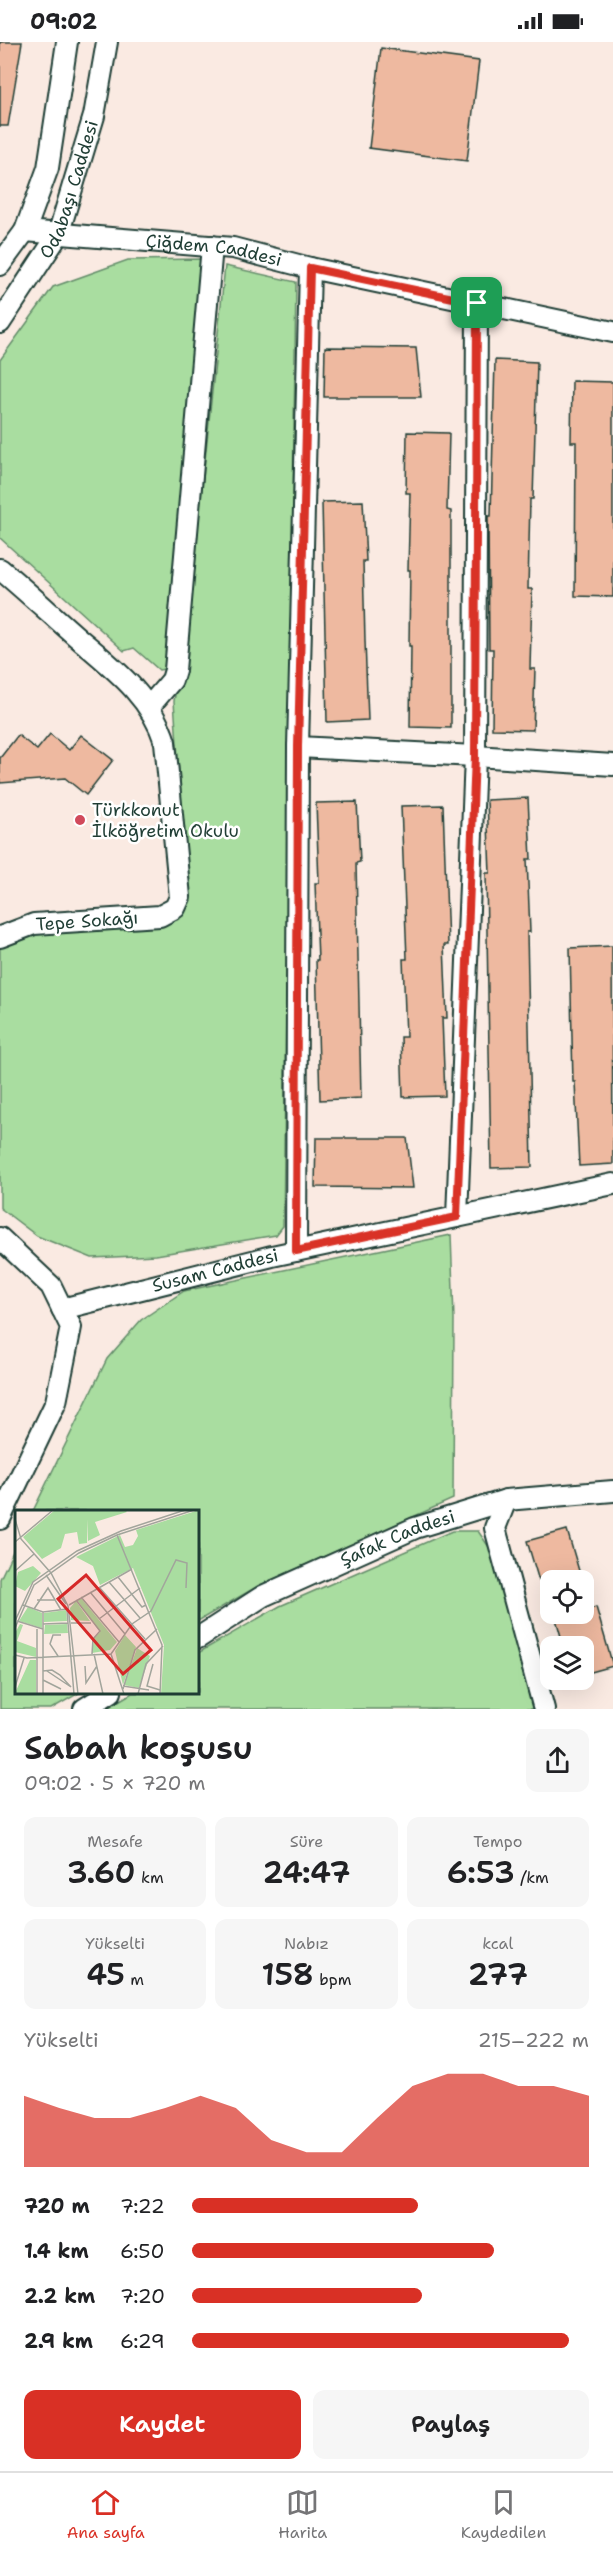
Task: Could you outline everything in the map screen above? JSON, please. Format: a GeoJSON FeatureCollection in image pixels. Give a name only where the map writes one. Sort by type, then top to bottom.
{"type":"FeatureCollection","features":[{"type":"Feature","properties":{"kind":"street","name":"Odabaşı Caddesi"},"geometry":{"type":"LineString","coordinates":[[0,264],[25,231],[48,168],[67,42]]}},
{"type":"Feature","properties":{"kind":"street","name":"Odabaşı Caddesi"},"geometry":{"type":"LineString","coordinates":[[0,323],[58,234],[94,116],[107,42]]}},
{"type":"Feature","properties":{"kind":"street","name":"Çiğdem Caddesi"},"geometry":{"type":"LineString","coordinates":[[25,231],[233,248],[310,268],[613,332]]}},
{"type":"Feature","properties":{"kind":"street"},"geometry":{"type":"LineString","coordinates":[[0,569],[125,678],[149,706],[172,681],[175,670],[212,246]]}},
{"type":"Feature","properties":{"kind":"street"},"geometry":{"type":"LineString","coordinates":[[296,1251],[298,747],[310,268]]}},
{"type":"Feature","properties":{"kind":"street"},"geometry":{"type":"LineString","coordinates":[[457,1217],[475,756],[477,303]]}},
{"type":"Feature","properties":{"kind":"street","name":"Tepe Sokağı"},"geometry":{"type":"LineString","coordinates":[[0,936],[34,924],[160,916],[175,908],[180,897],[165,742],[160,724],[149,706]]}},
{"type":"Feature","properties":{"kind":"street"},"geometry":{"type":"LineString","coordinates":[[298,747],[613,765]]}},
{"type":"Feature","properties":{"kind":"street","name":"Susam Caddesi"},"geometry":{"type":"LineString","coordinates":[[62,1309],[296,1251],[613,1184]]}},
{"type":"Feature","properties":{"kind":"street"},"geometry":{"type":"LineString","coordinates":[[0,1238],[51,1286],[71,1327],[56,1402],[0,1519]]}},
{"type":"Feature","properties":{"kind":"street","name":"Şafak Caddesi"},"geometry":{"type":"LineString","coordinates":[[200,1637],[263,1596],[415,1528],[506,1500],[613,1491]]}},
{"type":"Feature","properties":{"kind":"street"},"geometry":{"type":"LineString","coordinates":[[506,1500],[495,1528],[544,1709]]}},
{"type":"Feature","properties":{"kind":"street"},"geometry":{"type":"LineString","coordinates":[[84,1709],[108,1694]]}},
{"type":"Feature","properties":{"kind":"green space"},"geometry":{"type":"Polygon","coordinates":[[[202,259],[179,552],[164,669],[159,670],[134,648],[124,651],[0,538],[0,360],[53,287],[128,260],[202,259]]]}},
{"type":"Feature","properties":{"kind":"green space"},"geometry":{"type":"Polygon","coordinates":[[[225,266],[296,282],[283,1226],[276,1235],[156,1255],[92,1258],[37,1236],[0,1208],[0,945],[22,933],[177,920],[188,901],[174,701],[189,615],[225,266]]]}},
{"type":"Feature","properties":{"kind":"green space"},"geometry":{"type":"Polygon","coordinates":[[[451,1235],[454,1319],[453,1499],[258,1586],[200,1620],[200,1510],[33,1510],[107,1359],[141,1320],[184,1291],[451,1235]]]}},
{"type":"Feature","properties":{"kind":"green space"},"geometry":{"type":"Polygon","coordinates":[[[452,1531],[478,1531],[491,1550],[534,1709],[105,1709],[130,1694],[200,1694],[200,1652],[280,1606],[452,1531]]]}},
{"type":"Feature","properties":{"kind":"green space"},"geometry":{"type":"Polygon","coordinates":[[[15,1547],[15,1694],[77,1694],[51,1709],[0,1709],[0,1579],[15,1547]]]}},
{"type":"Feature","properties":{"kind":"building"},"geometry":{"type":"Polygon","coordinates":[[[0,42],[22,42],[8,126],[0,126],[0,42]]]}},
{"type":"Feature","properties":{"kind":"building"},"geometry":{"type":"Polygon","coordinates":[[[381,48],[479,61],[467,161],[369,148],[381,48]]]}},
{"type":"Feature","properties":{"kind":"building"},"geometry":{"type":"Polygon","coordinates":[[[325,347],[416,348],[421,397],[324,397],[325,347]]]}},
{"type":"Feature","properties":{"kind":"building"},"geometry":{"type":"Polygon","coordinates":[[[495,360],[537,362],[528,589],[532,589],[530,669],[535,669],[533,730],[492,729],[493,649],[489,649],[488,516],[491,516],[495,360]]]}},
{"type":"Feature","properties":{"kind":"building"},"geometry":{"type":"Polygon","coordinates":[[[572,381],[613,382],[613,597],[575,596],[576,442],[571,442],[572,381]]]}},
{"type":"Feature","properties":{"kind":"building"},"geometry":{"type":"Polygon","coordinates":[[[407,432],[449,433],[447,510],[451,511],[451,728],[410,727],[411,646],[409,646],[410,570],[408,570],[410,493],[406,493],[407,432]]]}},
{"type":"Feature","properties":{"kind":"building"},"geometry":{"type":"Polygon","coordinates":[[[363,501],[368,720],[327,722],[322,502],[363,501]]]}},
{"type":"Feature","properties":{"kind":"building"},"geometry":{"type":"Polygon","coordinates":[[[50,734],[69,750],[81,735],[113,760],[86,795],[65,778],[0,783],[0,758],[18,735],[37,750],[50,734]]]}},
{"type":"Feature","properties":{"kind":"building"},"geometry":{"type":"Polygon","coordinates":[[[528,798],[531,859],[527,859],[530,932],[527,932],[532,1167],[491,1168],[486,873],[490,873],[487,800],[528,798]]]}},
{"type":"Feature","properties":{"kind":"building"},"geometry":{"type":"Polygon","coordinates":[[[357,802],[360,862],[356,863],[361,1098],[320,1100],[316,960],[318,960],[315,883],[319,883],[316,803],[357,802]]]}},
{"type":"Feature","properties":{"kind":"building"},"geometry":{"type":"Polygon","coordinates":[[[443,805],[448,945],[444,945],[447,1018],[442,1018],[445,1096],[403,1097],[401,1037],[406,1037],[403,959],[407,959],[401,806],[443,805]]]}},
{"type":"Feature","properties":{"kind":"building"},"geometry":{"type":"Polygon","coordinates":[[[612,946],[613,1164],[579,1166],[575,1082],[573,1082],[570,948],[612,946]]]}},
{"type":"Feature","properties":{"kind":"building"},"geometry":{"type":"Polygon","coordinates":[[[316,1138],[407,1138],[413,1188],[315,1187],[316,1138]]]}},
{"type":"Feature","properties":{"kind":"building"},"geometry":{"type":"Polygon","coordinates":[[[567,1530],[579,1570],[540,1570],[539,1581],[527,1541],[567,1530]]]}},
{"type":"Feature","properties":{"kind":"building"},"geometry":{"type":"Polygon","coordinates":[[[596,1607],[613,1666],[594,1671],[594,1636],[561,1636],[557,1624],[594,1624],[594,1608],[596,1607]]]}},
{"type":"Feature","properties":{"kind":"place","name":"Türkkonut İlköğretim Okulu"},"geometry":{"type":"Point","coordinates":[80,820]}},
{"type":"Feature","properties":{"kind":"route"},"geometry":{"type":"LineString","coordinates":[[310,268],[477,303],[475,756],[457,1217],[296,1251],[298,747],[310,268]]}}]}
